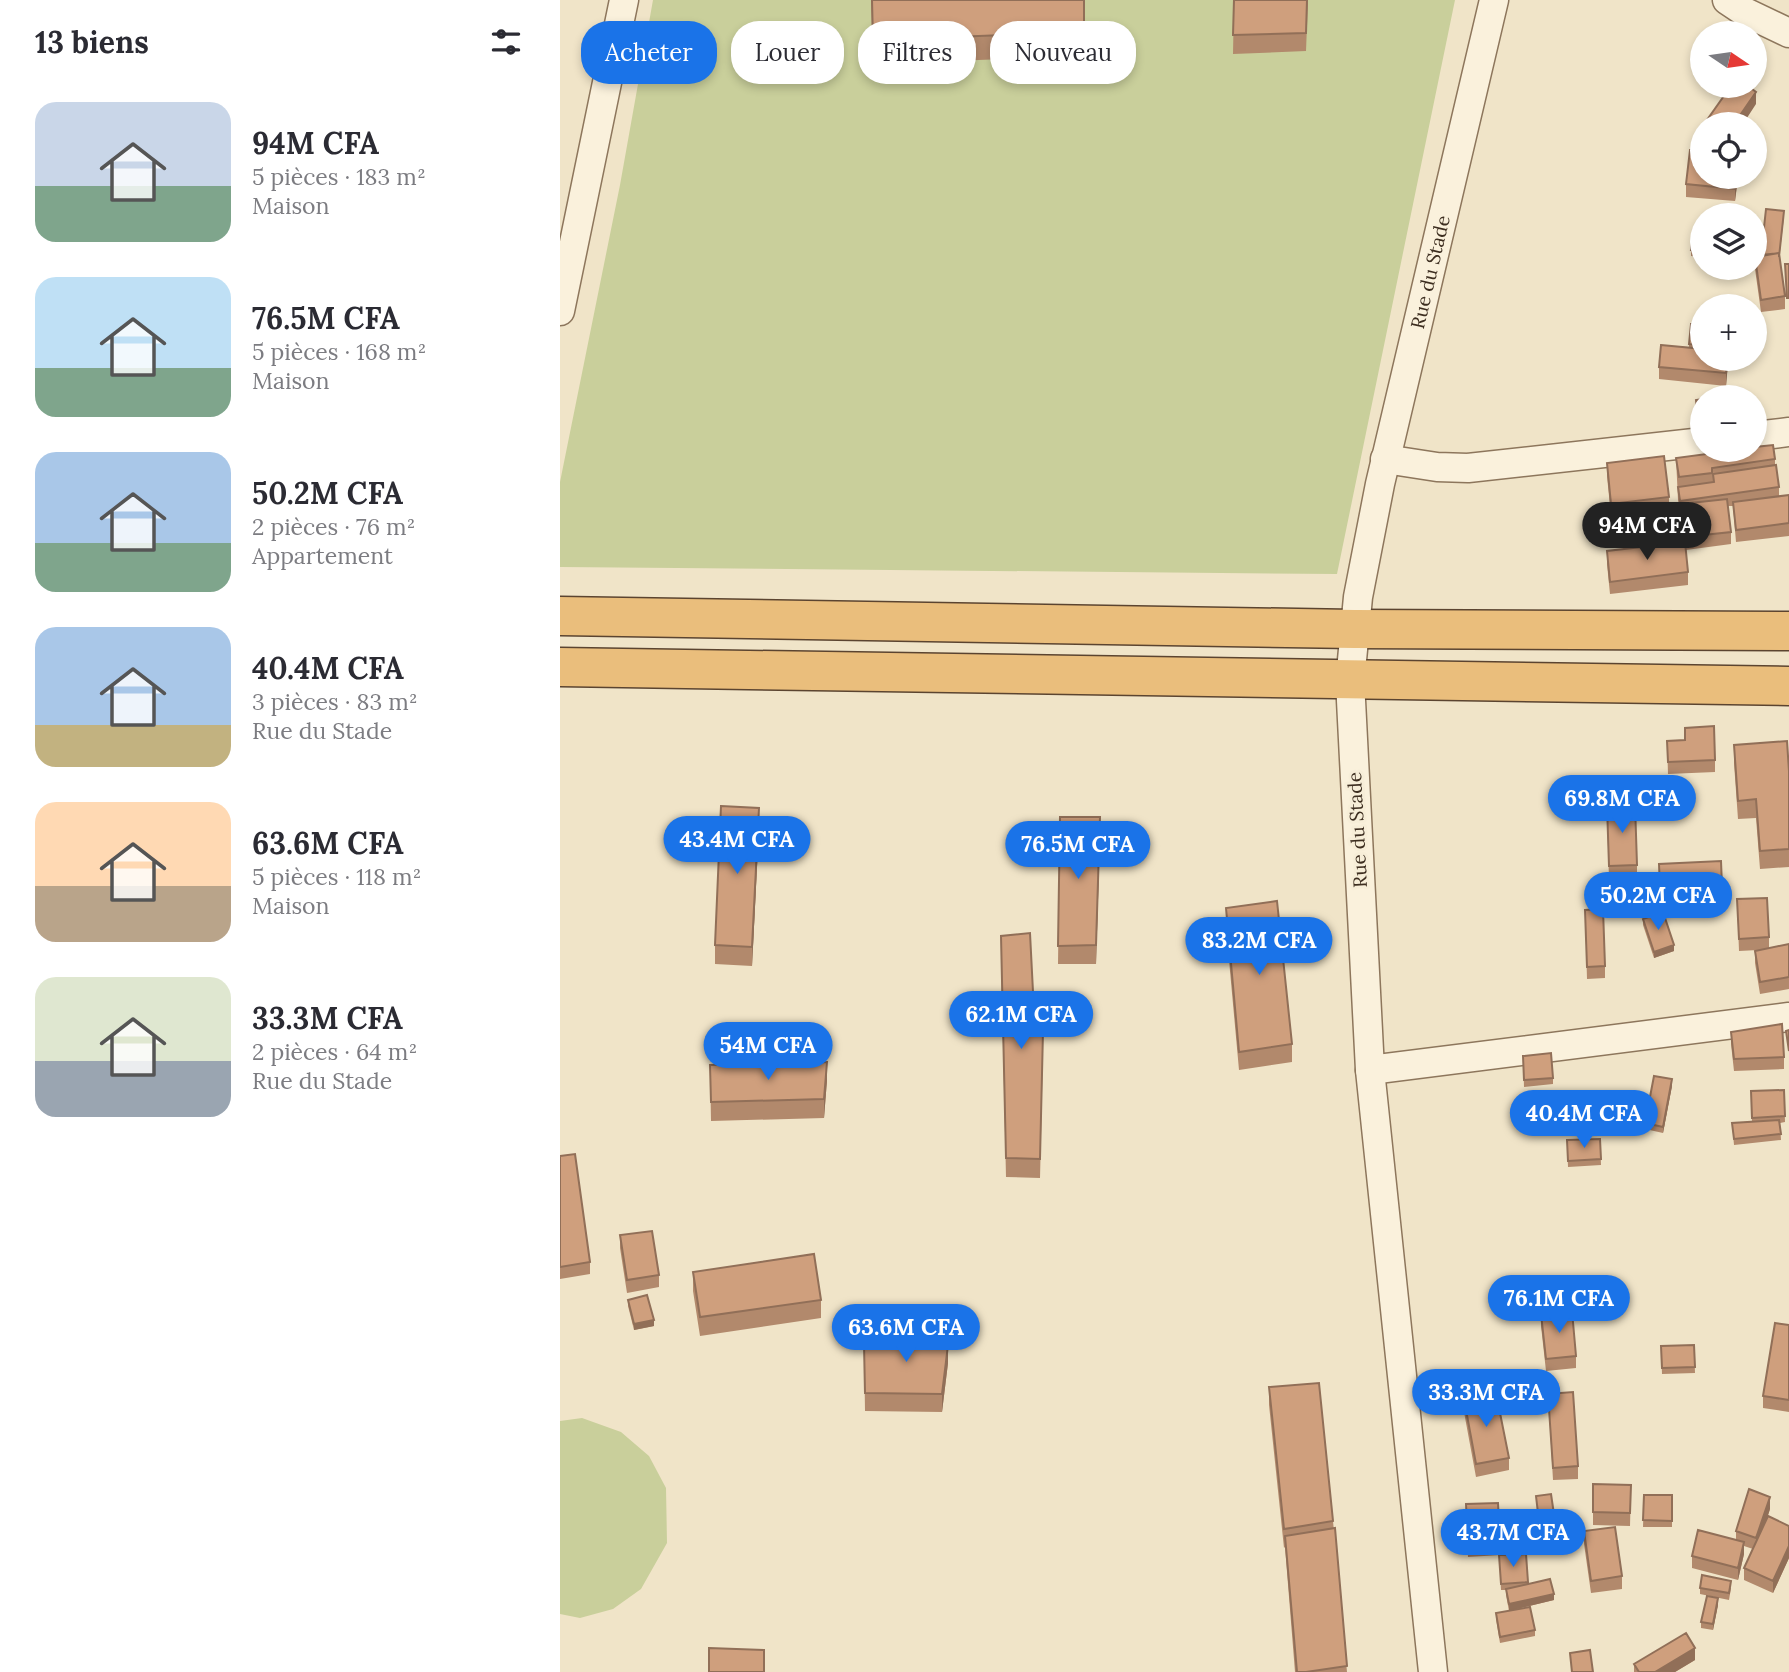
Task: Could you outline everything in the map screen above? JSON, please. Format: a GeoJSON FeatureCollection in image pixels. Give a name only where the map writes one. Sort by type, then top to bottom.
{"type":"FeatureCollection","features":[{"type":"Feature","properties":{"kind":"highway"},"geometry":{"type":"LineString","coordinates":[[560,616],[1354,629],[1789,631]]}},
{"type":"Feature","properties":{"kind":"highway"},"geometry":{"type":"LineString","coordinates":[[560,667],[1789,686]]}},
{"type":"Feature","properties":{"kind":"street"},"geometry":{"type":"LineString","coordinates":[[560,311],[624,0]]}},
{"type":"Feature","properties":{"kind":"street","name":"Rue du Stade"},"geometry":{"type":"LineString","coordinates":[[1433,1672],[1370,1070],[1350,681],[1354,629],[1385,459],[1494,0]]}},
{"type":"Feature","properties":{"kind":"street"},"geometry":{"type":"LineString","coordinates":[[1727,0],[1745,12],[1789,33]]}},
{"type":"Feature","properties":{"kind":"street"},"geometry":{"type":"LineString","coordinates":[[1767,435],[1789,432]]}},
{"type":"Feature","properties":{"kind":"street"},"geometry":{"type":"LineString","coordinates":[[1385,459],[1437,467],[1468,468],[1690,443]]}},
{"type":"Feature","properties":{"kind":"street"},"geometry":{"type":"LineString","coordinates":[[1370,1070],[1789,1017]]}},
{"type":"Feature","properties":{"kind":"green space"},"geometry":{"type":"Polygon","coordinates":[[[653,0],[1455,0],[1337,574],[560,567],[560,482],[638,84],[717,84],[717,21],[649,21],[653,0]]]}},
{"type":"Feature","properties":{"kind":"green space"},"geometry":{"type":"Polygon","coordinates":[[[582,1418],[621,1432],[649,1456],[666,1488],[667,1543],[641,1589],[613,1609],[580,1618],[560,1614],[560,1421],[582,1418]]]}},
{"type":"Feature","properties":{"kind":"building"},"geometry":{"type":"Polygon","coordinates":[[[872,0],[1084,0],[1084,21],[990,21],[990,36],[976,36],[976,21],[873,21],[872,0]]]}},
{"type":"Feature","properties":{"kind":"building"},"geometry":{"type":"Polygon","coordinates":[[[1234,0],[1307,0],[1306,33],[1233,35],[1234,0]]]}},
{"type":"Feature","properties":{"kind":"building"},"geometry":{"type":"Polygon","coordinates":[[[1723,98],[1752,98],[1742,112],[1713,112],[1723,98]]]}},
{"type":"Feature","properties":{"kind":"building"},"geometry":{"type":"Polygon","coordinates":[[[1690,150],[1690,184],[1686,184],[1690,150]]]}},
{"type":"Feature","properties":{"kind":"building"},"geometry":{"type":"Polygon","coordinates":[[[1767,209],[1784,211],[1779,257],[1779,253],[1767,254],[1767,209]]]}},
{"type":"Feature","properties":{"kind":"building"},"geometry":{"type":"Polygon","coordinates":[[[1779,253],[1785,296],[1767,299],[1767,294],[1760,294],[1758,280],[1767,280],[1767,255],[1779,253]]]}},
{"type":"Feature","properties":{"kind":"building"},"geometry":{"type":"Polygon","coordinates":[[[1785,264],[1789,264],[1789,298],[1787,298],[1785,264]]]}},
{"type":"Feature","properties":{"kind":"building"},"geometry":{"type":"Polygon","coordinates":[[[1661,345],[1690,348],[1690,370],[1659,367],[1661,345]]]}},
{"type":"Feature","properties":{"kind":"building"},"geometry":{"type":"Polygon","coordinates":[[[1773,445],[1775,459],[1767,460],[1767,446],[1773,445]]]}},
{"type":"Feature","properties":{"kind":"building"},"geometry":{"type":"Polygon","coordinates":[[[1664,456],[1669,497],[1611,504],[1607,463],[1664,456]]]}},
{"type":"Feature","properties":{"kind":"building"},"geometry":{"type":"Polygon","coordinates":[[[1690,456],[1690,462],[1754,462],[1712,468],[1712,473],[1679,477],[1676,458],[1690,456]]]}},
{"type":"Feature","properties":{"kind":"building"},"geometry":{"type":"Polygon","coordinates":[[[1776,465],[1779,487],[1680,501],[1678,487],[1714,482],[1713,474],[1776,465]]]}},
{"type":"Feature","properties":{"kind":"building"},"geometry":{"type":"Polygon","coordinates":[[[1789,495],[1789,523],[1736,530],[1733,502],[1789,495]]]}},
{"type":"Feature","properties":{"kind":"building"},"geometry":{"type":"Polygon","coordinates":[[[1727,499],[1731,532],[1685,537],[1681,504],[1727,499]]]}},
{"type":"Feature","properties":{"kind":"building"},"geometry":{"type":"Polygon","coordinates":[[[1685,542],[1688,572],[1610,582],[1607,551],[1685,542]]]}},
{"type":"Feature","properties":{"kind":"building"},"geometry":{"type":"Polygon","coordinates":[[[1714,726],[1715,760],[1668,762],[1667,741],[1685,740],[1685,728],[1714,726]]]}},
{"type":"Feature","properties":{"kind":"building"},"geometry":{"type":"Polygon","coordinates":[[[1787,741],[1789,849],[1760,851],[1756,799],[1738,801],[1734,745],[1787,741]]]}},
{"type":"Feature","properties":{"kind":"building"},"geometry":{"type":"Polygon","coordinates":[[[1635,804],[1637,865],[1609,866],[1607,805],[1635,804]]]}},
{"type":"Feature","properties":{"kind":"building"},"geometry":{"type":"Polygon","coordinates":[[[721,806],[759,808],[752,947],[715,945],[721,806]]]}},
{"type":"Feature","properties":{"kind":"building"},"geometry":{"type":"Polygon","coordinates":[[[1060,817],[1100,817],[1096,945],[1058,946],[1060,817]]]}},
{"type":"Feature","properties":{"kind":"building"},"geometry":{"type":"Polygon","coordinates":[[[1721,861],[1722,886],[1660,888],[1659,864],[1721,861]]]}},
{"type":"Feature","properties":{"kind":"building"},"geometry":{"type":"Polygon","coordinates":[[[1767,898],[1769,937],[1739,939],[1737,899],[1767,898]]]}},
{"type":"Feature","properties":{"kind":"building"},"geometry":{"type":"Polygon","coordinates":[[[1277,901],[1292,1044],[1239,1052],[1226,908],[1277,901]]]}},
{"type":"Feature","properties":{"kind":"building"},"geometry":{"type":"Polygon","coordinates":[[[1603,909],[1605,966],[1587,967],[1585,910],[1603,909]]]}},
{"type":"Feature","properties":{"kind":"building"},"geometry":{"type":"Polygon","coordinates":[[[1663,912],[1674,945],[1654,952],[1643,919],[1663,912]]]}},
{"type":"Feature","properties":{"kind":"building"},"geometry":{"type":"Polygon","coordinates":[[[1030,933],[1035,1031],[1043,1031],[1040,1159],[1006,1158],[1001,936],[1030,933]]]}},
{"type":"Feature","properties":{"kind":"building"},"geometry":{"type":"Polygon","coordinates":[[[1789,944],[1789,977],[1760,982],[1755,951],[1789,944]]]}},
{"type":"Feature","properties":{"kind":"building"},"geometry":{"type":"Polygon","coordinates":[[[1782,1024],[1784,1057],[1734,1059],[1731,1032],[1782,1024]]]}},
{"type":"Feature","properties":{"kind":"building"},"geometry":{"type":"Polygon","coordinates":[[[1789,1030],[1789,1051],[1786,1031],[1789,1030]]]}},
{"type":"Feature","properties":{"kind":"building"},"geometry":{"type":"Polygon","coordinates":[[[1551,1053],[1553,1078],[1524,1080],[1523,1056],[1551,1053]]]}},
{"type":"Feature","properties":{"kind":"building"},"geometry":{"type":"Polygon","coordinates":[[[827,1062],[824,1099],[711,1102],[710,1065],[827,1062]]]}},
{"type":"Feature","properties":{"kind":"building"},"geometry":{"type":"Polygon","coordinates":[[[1654,1076],[1672,1079],[1663,1127],[1645,1123],[1654,1076]]]}},
{"type":"Feature","properties":{"kind":"building"},"geometry":{"type":"Polygon","coordinates":[[[1784,1090],[1785,1116],[1752,1118],[1751,1091],[1784,1090]]]}},
{"type":"Feature","properties":{"kind":"building"},"geometry":{"type":"Polygon","coordinates":[[[1779,1120],[1781,1134],[1734,1139],[1732,1123],[1779,1120]]]}},
{"type":"Feature","properties":{"kind":"building"},"geometry":{"type":"Polygon","coordinates":[[[1600,1139],[1601,1159],[1568,1161],[1567,1140],[1600,1139]]]}},
{"type":"Feature","properties":{"kind":"building"},"geometry":{"type":"Polygon","coordinates":[[[575,1154],[590,1262],[560,1267],[560,1156],[575,1154]]]}},
{"type":"Feature","properties":{"kind":"building"},"geometry":{"type":"Polygon","coordinates":[[[652,1231],[659,1275],[627,1280],[620,1235],[652,1231]]]}},
{"type":"Feature","properties":{"kind":"building"},"geometry":{"type":"Polygon","coordinates":[[[814,1254],[821,1300],[700,1317],[693,1272],[814,1254]]]}},
{"type":"Feature","properties":{"kind":"building"},"geometry":{"type":"Polygon","coordinates":[[[647,1295],[654,1320],[634,1324],[628,1300],[647,1295]]]}},
{"type":"Feature","properties":{"kind":"building"},"geometry":{"type":"Polygon","coordinates":[[[1572,1311],[1576,1356],[1546,1359],[1541,1314],[1572,1311]]]}},
{"type":"Feature","properties":{"kind":"building"},"geometry":{"type":"Polygon","coordinates":[[[1775,1323],[1789,1325],[1789,1400],[1763,1396],[1775,1323]]]}},
{"type":"Feature","properties":{"kind":"building"},"geometry":{"type":"Polygon","coordinates":[[[939,1330],[939,1344],[948,1345],[942,1394],[865,1393],[864,1344],[887,1344],[888,1331],[939,1330]]]}},
{"type":"Feature","properties":{"kind":"building"},"geometry":{"type":"Polygon","coordinates":[[[1694,1345],[1695,1367],[1662,1368],[1661,1346],[1694,1345]]]}},
{"type":"Feature","properties":{"kind":"building"},"geometry":{"type":"Polygon","coordinates":[[[1319,1383],[1333,1521],[1284,1529],[1269,1387],[1319,1383]]]}},
{"type":"Feature","properties":{"kind":"building"},"geometry":{"type":"Polygon","coordinates":[[[1573,1392],[1578,1466],[1553,1468],[1548,1394],[1573,1392]]]}},
{"type":"Feature","properties":{"kind":"building"},"geometry":{"type":"Polygon","coordinates":[[[1496,1393],[1509,1458],[1476,1464],[1464,1399],[1496,1393]]]}},
{"type":"Feature","properties":{"kind":"building"},"geometry":{"type":"Polygon","coordinates":[[[1593,1484],[1631,1485],[1630,1513],[1593,1512],[1593,1484]]]}},
{"type":"Feature","properties":{"kind":"building"},"geometry":{"type":"Polygon","coordinates":[[[1749,1489],[1770,1497],[1756,1538],[1736,1531],[1749,1489]]]}},
{"type":"Feature","properties":{"kind":"building"},"geometry":{"type":"Polygon","coordinates":[[[1551,1494],[1556,1528],[1540,1530],[1536,1496],[1551,1494]]]}},
{"type":"Feature","properties":{"kind":"building"},"geometry":{"type":"Polygon","coordinates":[[[1644,1495],[1672,1495],[1672,1521],[1643,1520],[1644,1495]]]}},
{"type":"Feature","properties":{"kind":"building"},"geometry":{"type":"Polygon","coordinates":[[[1498,1503],[1500,1543],[1468,1544],[1466,1504],[1498,1503]]]}},
{"type":"Feature","properties":{"kind":"building"},"geometry":{"type":"Polygon","coordinates":[[[1768,1516],[1789,1526],[1789,1546],[1773,1581],[1744,1568],[1768,1516]]]}},
{"type":"Feature","properties":{"kind":"building"},"geometry":{"type":"Polygon","coordinates":[[[1615,1527],[1622,1576],[1591,1581],[1584,1531],[1615,1527]]]}},
{"type":"Feature","properties":{"kind":"building"},"geometry":{"type":"Polygon","coordinates":[[[1335,1528],[1347,1666],[1297,1672],[1285,1536],[1335,1528]]]}},
{"type":"Feature","properties":{"kind":"building"},"geometry":{"type":"Polygon","coordinates":[[[1698,1530],[1744,1542],[1738,1568],[1692,1556],[1698,1530]]]}},
{"type":"Feature","properties":{"kind":"building"},"geometry":{"type":"Polygon","coordinates":[[[1526,1554],[1528,1582],[1501,1584],[1499,1555],[1526,1554]]]}},
{"type":"Feature","properties":{"kind":"building"},"geometry":{"type":"Polygon","coordinates":[[[1702,1575],[1731,1581],[1729,1593],[1700,1588],[1702,1575]]]}},
{"type":"Feature","properties":{"kind":"building"},"geometry":{"type":"Polygon","coordinates":[[[1550,1579],[1554,1594],[1509,1604],[1506,1589],[1550,1579]]]}},
{"type":"Feature","properties":{"kind":"building"},"geometry":{"type":"Polygon","coordinates":[[[1707,1596],[1718,1598],[1713,1624],[1701,1622],[1707,1596]]]}},
{"type":"Feature","properties":{"kind":"building"},"geometry":{"type":"Polygon","coordinates":[[[1530,1607],[1535,1630],[1500,1637],[1496,1613],[1530,1607]]]}},
{"type":"Feature","properties":{"kind":"building"},"geometry":{"type":"Polygon","coordinates":[[[1686,1633],[1695,1648],[1655,1672],[1639,1672],[1634,1664],[1686,1633]]]}},
{"type":"Feature","properties":{"kind":"building"},"geometry":{"type":"Polygon","coordinates":[[[709,1648],[764,1650],[764,1672],[709,1672],[709,1648]]]}},
{"type":"Feature","properties":{"kind":"building"},"geometry":{"type":"Polygon","coordinates":[[[1590,1650],[1593,1672],[1572,1672],[1570,1653],[1590,1650]]]}}]}
